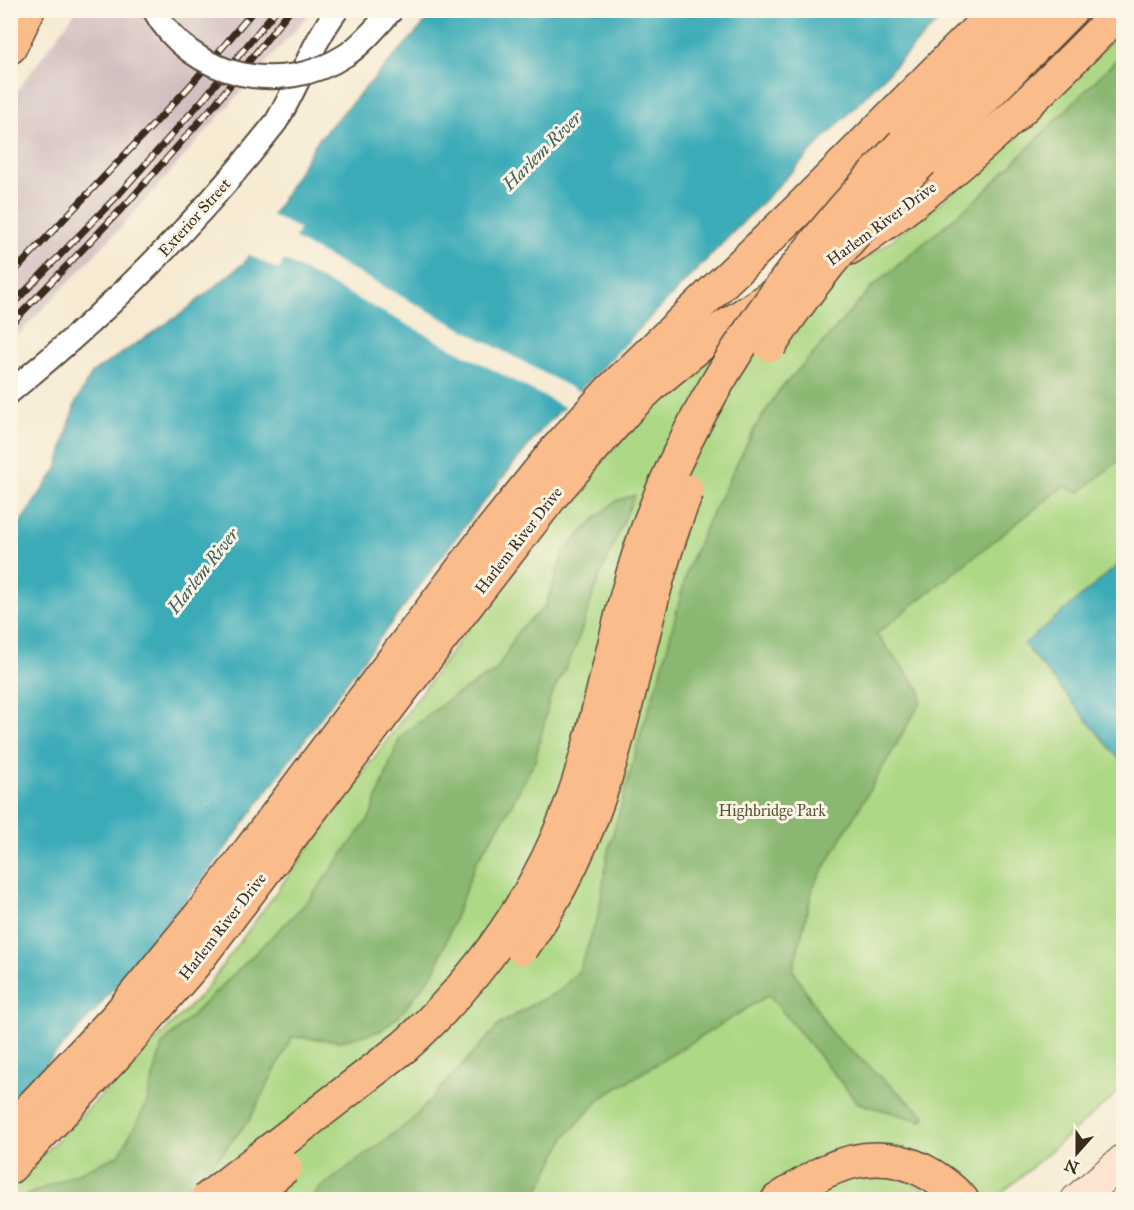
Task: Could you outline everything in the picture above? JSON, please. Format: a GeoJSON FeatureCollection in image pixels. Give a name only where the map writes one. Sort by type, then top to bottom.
{"type":"FeatureCollection","features":[{"type":"Feature","properties":{"kind":"highway"},"geometry":{"type":"LineString","coordinates":[[10,47],[28,10]]}},
{"type":"Feature","properties":{"kind":"highway","name":"Harlem River Drive"},"geometry":{"type":"LineString","coordinates":[[10,1130],[117,1017],[208,906],[484,540],[557,449],[608,393],[799,209],[997,10]]}},
{"type":"Feature","properties":{"kind":"highway"},"geometry":{"type":"LineString","coordinates":[[244,1200],[390,1088],[435,1049],[486,995],[536,926],[573,862],[601,791],[614,750],[658,572],[676,519],[699,464],[731,406],[788,317],[831,261],[889,194],[912,152],[1036,10]]}},
{"type":"Feature","properties":{"kind":"highway"},"geometry":{"type":"LineString","coordinates":[[206,1200],[412,1040],[470,980],[510,924],[541,871],[573,799],[591,742],[637,559],[664,487],[692,429],[742,346],[790,276],[835,219],[1071,10]]}},
{"type":"Feature","properties":{"kind":"highway","name":"Harlem River Drive"},"geometry":{"type":"LineString","coordinates":[[10,1167],[113,1058],[194,964],[524,531],[553,494],[630,406],[679,360],[711,336],[754,306],[851,247],[935,185],[991,137],[1121,10]]}},
{"type":"Feature","properties":{"kind":"highway"},"geometry":{"type":"LineString","coordinates":[[778,1200],[834,1168],[878,1159],[901,1162],[926,1170],[941,1179],[962,1200]]}},
{"type":"Feature","properties":{"kind":"main road"},"geometry":{"type":"LineString","coordinates":[[1077,1200],[1124,1160]]}},
{"type":"Feature","properties":{"kind":"street"},"geometry":{"type":"LineString","coordinates":[[154,10],[166,29],[193,54],[223,69],[260,78],[300,75],[334,62],[361,43],[392,10]]}},
{"type":"Feature","properties":{"kind":"street","name":"Exterior Street"},"geometry":{"type":"LineString","coordinates":[[10,392],[72,342],[187,228],[276,122],[288,103],[315,43],[338,10]]}},
{"type":"Feature","properties":{"kind":"shaded area"},"geometry":{"type":"Polygon","coordinates":[[[76,11],[312,11],[127,221],[11,342],[11,99],[76,11]]]}},
{"type":"Feature","properties":{"kind":"green space","name":"Highbridge Park"},"geometry":{"type":"Polygon","coordinates":[[[1123,29],[1123,1088],[995,1199],[978,1199],[945,1169],[785,1181],[759,1199],[11,1200],[11,1186],[202,994],[465,633],[557,512],[654,404],[711,355],[880,249],[945,199],[1123,29]]]}},
{"type":"Feature","properties":{"kind":"green space"},"geometry":{"type":"Polygon","coordinates":[[[1123,53],[1123,457],[1080,492],[1071,490],[1065,485],[876,634],[921,691],[921,702],[813,887],[793,970],[832,1034],[925,1116],[922,1121],[858,1103],[769,995],[601,1098],[566,1136],[536,1196],[531,1199],[312,1199],[320,1188],[411,1121],[500,1024],[558,992],[579,971],[599,913],[607,856],[642,729],[661,672],[688,567],[708,521],[756,426],[780,389],[872,287],[980,196],[1123,53]]]}},
{"type":"Feature","properties":{"kind":"green space"},"geometry":{"type":"Polygon","coordinates":[[[635,495],[599,578],[575,649],[550,698],[535,761],[503,820],[476,862],[435,971],[400,1015],[380,1031],[341,1041],[292,1037],[250,1119],[217,1159],[171,1199],[18,1199],[119,1155],[146,1105],[162,1045],[309,900],[370,817],[400,737],[452,697],[496,671],[519,630],[545,607],[564,552],[598,516],[616,501],[635,495]]]}},
{"type":"Feature","properties":{"kind":"green space"},"geometry":{"type":"Polygon","coordinates":[[[894,1173],[943,1200],[797,1200],[853,1175],[894,1173]]]}},
{"type":"Feature","properties":{"kind":"water","name":"Harlem River"},"geometry":{"type":"Polygon","coordinates":[[[436,11],[948,11],[541,430],[480,506],[351,676],[209,871],[93,1013],[11,1102],[11,536],[57,469],[75,404],[92,373],[181,314],[245,262],[317,141],[436,11]]]}},
{"type":"Feature","properties":{"kind":"water"},"geometry":{"type":"Polygon","coordinates":[[[1123,561],[1124,757],[1120,760],[1024,644],[1123,561]]]}},
{"type":"Feature","properties":{"kind":"pier"},"geometry":{"type":"Polygon","coordinates":[[[270,214],[299,229],[295,239],[581,393],[566,408],[284,260],[279,270],[246,253],[270,214]]]}},
{"type":"Feature","properties":{"kind":"railway"},"geometry":{"type":"LineString","coordinates":[[10,276],[189,87],[254,10]]}},
{"type":"Feature","properties":{"kind":"railway"},"geometry":{"type":"LineString","coordinates":[[10,307],[120,193],[205,97],[276,10]]}},
{"type":"Feature","properties":{"kind":"railway"},"geometry":{"type":"LineString","coordinates":[[10,325],[129,201],[215,104],[290,10]]}}]}
